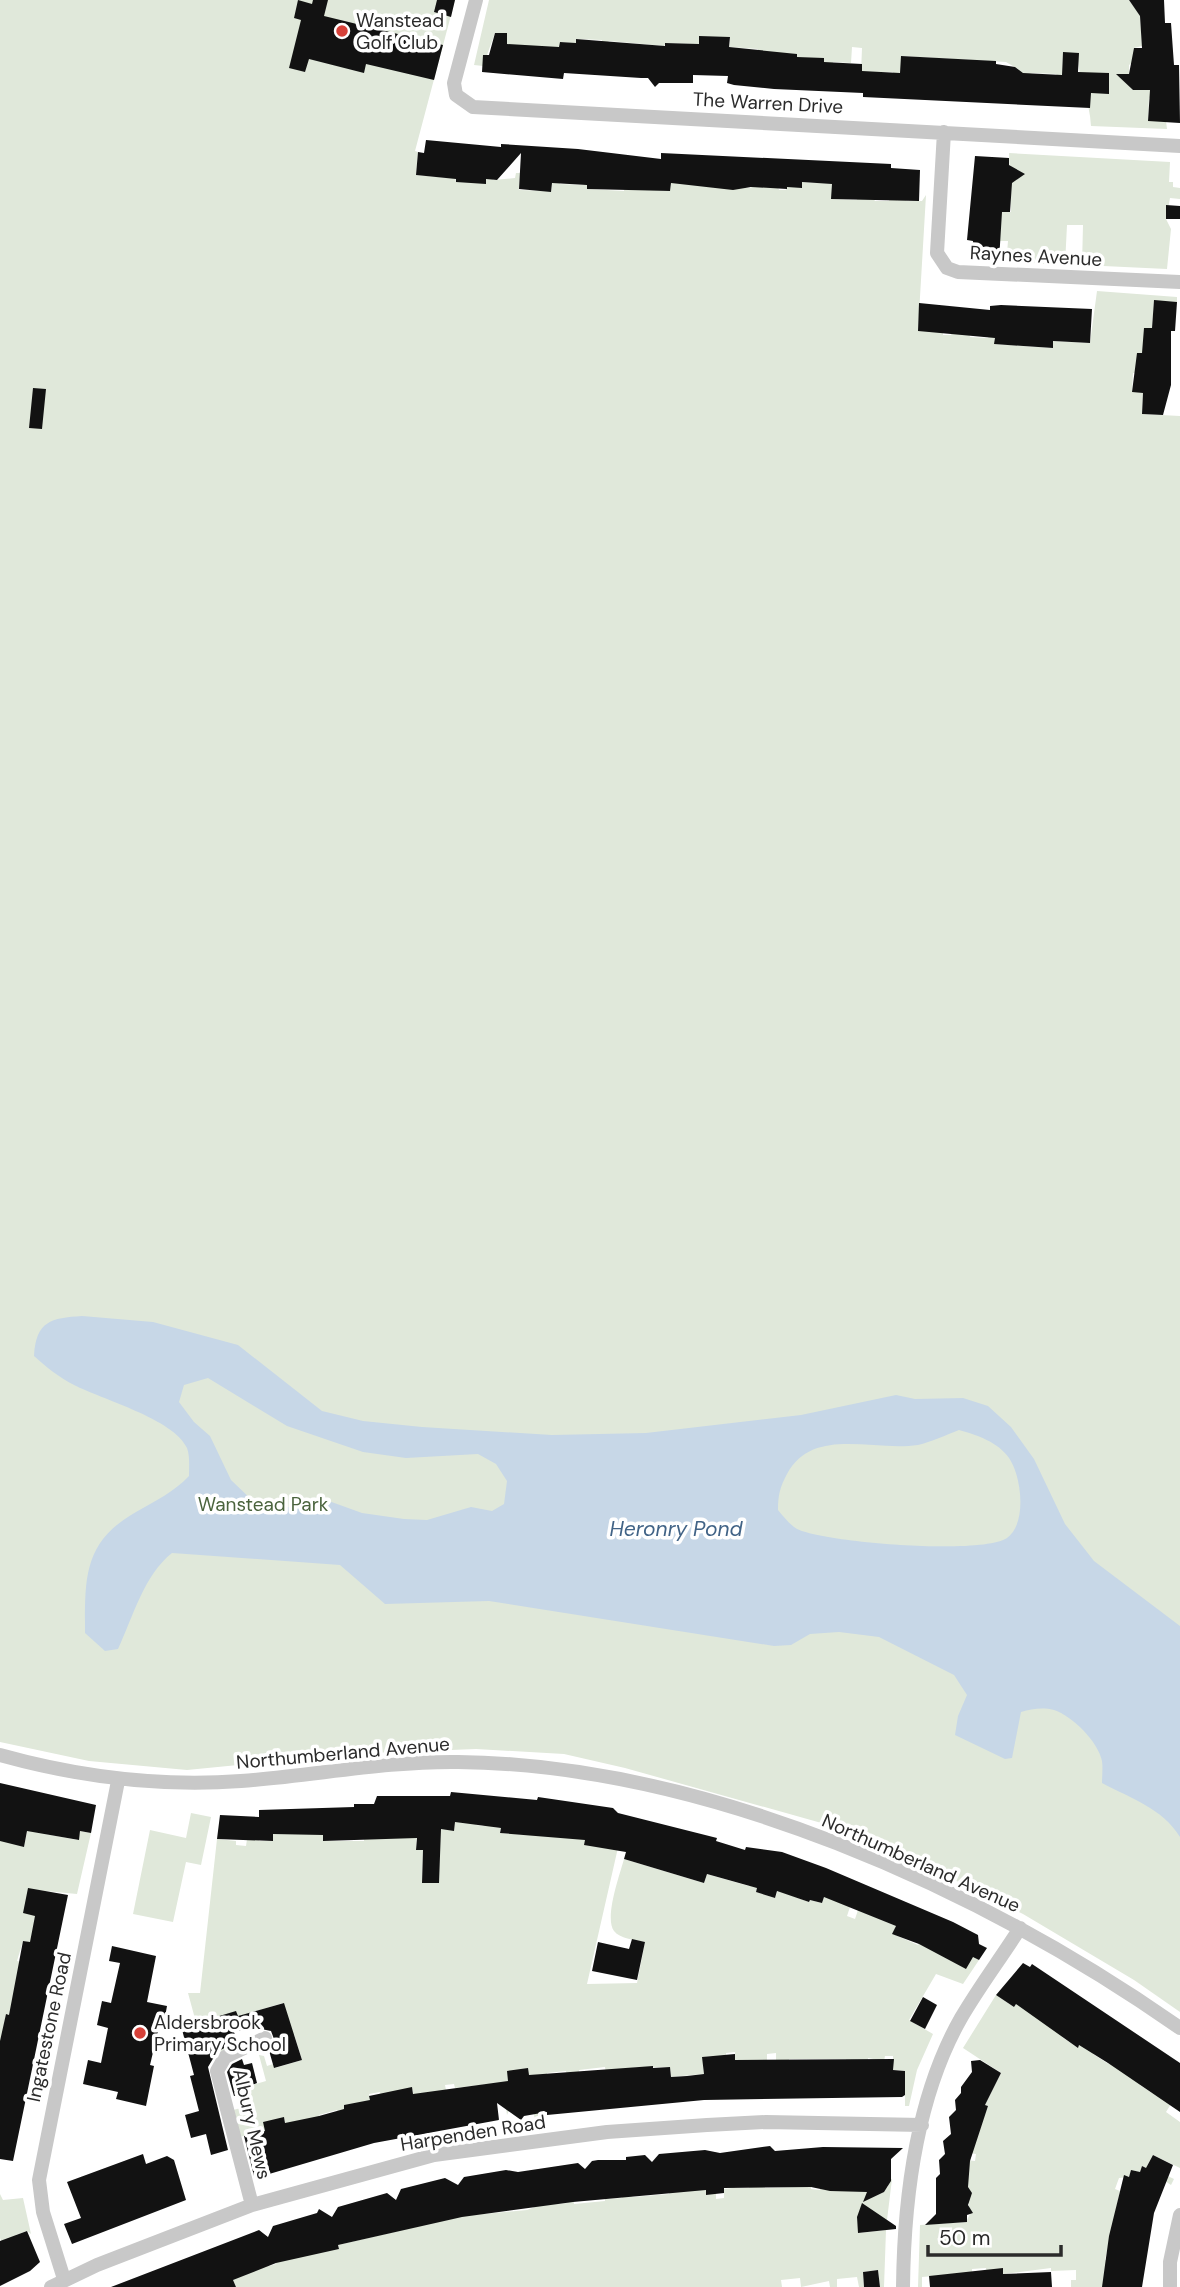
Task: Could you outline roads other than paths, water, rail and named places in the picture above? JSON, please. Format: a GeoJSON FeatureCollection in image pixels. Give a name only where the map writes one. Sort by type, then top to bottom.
{"type":"FeatureCollection","features":[{"type":"Feature","properties":{"kind":"street","name":"The Warren Drive"},"geometry":{"type":"LineString","coordinates":[[476,0],[454,83],[456,95],[473,107],[1180,146]]}},
{"type":"Feature","properties":{"kind":"street","name":"Raynes Avenue"},"geometry":{"type":"LineString","coordinates":[[944,132],[937,253],[947,268],[958,272],[1180,282]]}},
{"type":"Feature","properties":{"kind":"street","name":"Northumberland Avenue"},"geometry":{"type":"LineString","coordinates":[[0,1755],[118,1781],[221,1783],[458,1762],[580,1773],[704,1800],[793,1828],[880,1862],[1020,1928],[1135,1997],[1180,2028]]}},
{"type":"Feature","properties":{"kind":"street","name":"Ingatestone Road"},"geometry":{"type":"LineString","coordinates":[[57,2283],[39,2180],[118,1781]]}},
{"type":"Feature","properties":{"kind":"street"},"geometry":{"type":"LineString","coordinates":[[903,2287],[907,2196],[922,2125],[940,2063],[961,2018],[1020,1928]]}},
{"type":"Feature","properties":{"kind":"street","name":"Albury Mews"},"geometry":{"type":"LineString","coordinates":[[252,2205],[217,2071],[225,2057],[265,2038]]}},
{"type":"Feature","properties":{"kind":"street","name":"Harpenden Road"},"geometry":{"type":"LineString","coordinates":[[57,2283],[252,2205],[434,2155],[607,2132],[766,2122],[922,2125]]}},
{"type":"Feature","properties":{"kind":"street"},"geometry":{"type":"LineString","coordinates":[[1170,2287],[1170,2262],[1180,2215]]}},
{"type":"Feature","properties":{"kind":"water","name":"Heronry Pond"},"geometry":{"type":"Polygon","coordinates":[[[82,1316],[153,1322],[238,1345],[322,1411],[363,1421],[422,1427],[552,1435],[646,1433],[801,1415],[896,1395],[915,1399],[963,1398],[988,1406],[1011,1427],[1034,1459],[1065,1524],[1094,1561],[1180,1626],[1180,1837],[1155,1811],[1102,1783],[1100,1753],[1083,1730],[1061,1713],[1045,1709],[1021,1712],[1012,1758],[1005,1759],[955,1735],[958,1716],[967,1695],[954,1675],[879,1637],[839,1632],[810,1634],[791,1645],[774,1646],[489,1601],[385,1604],[340,1565],[172,1553],[162,1562],[147,1585],[118,1649],[105,1651],[85,1633],[87,1578],[97,1549],[119,1524],[183,1482],[189,1476],[189,1458],[187,1448],[180,1438],[168,1428],[136,1411],[74,1385],[34,1356],[35,1344],[42,1328],[54,1320],[82,1316]],[[208,1378],[184,1385],[179,1402],[194,1422],[210,1436],[231,1480],[255,1503],[284,1508],[326,1500],[362,1513],[427,1520],[471,1507],[492,1511],[504,1504],[507,1481],[496,1464],[478,1454],[406,1458],[363,1452],[287,1426],[208,1378]],[[959,1430],[918,1445],[845,1444],[812,1450],[798,1459],[787,1474],[780,1491],[778,1510],[797,1529],[839,1539],[904,1545],[968,1546],[1007,1538],[1018,1522],[1020,1512],[1019,1488],[1013,1466],[1004,1452],[993,1443],[959,1430]]]}},
{"type":"Feature","properties":{"kind":"place","name":"Wanstead Golf Club"},"geometry":{"type":"Point","coordinates":[342,31]}},
{"type":"Feature","properties":{"kind":"place","name":"Aldersbrook Primary School"},"geometry":{"type":"Point","coordinates":[140,2033]}},
{"type":"Feature","properties":{"kind":"park label","name":"Wanstead Park"},"geometry":{"type":"Point","coordinates":[263,1504]}}]}
